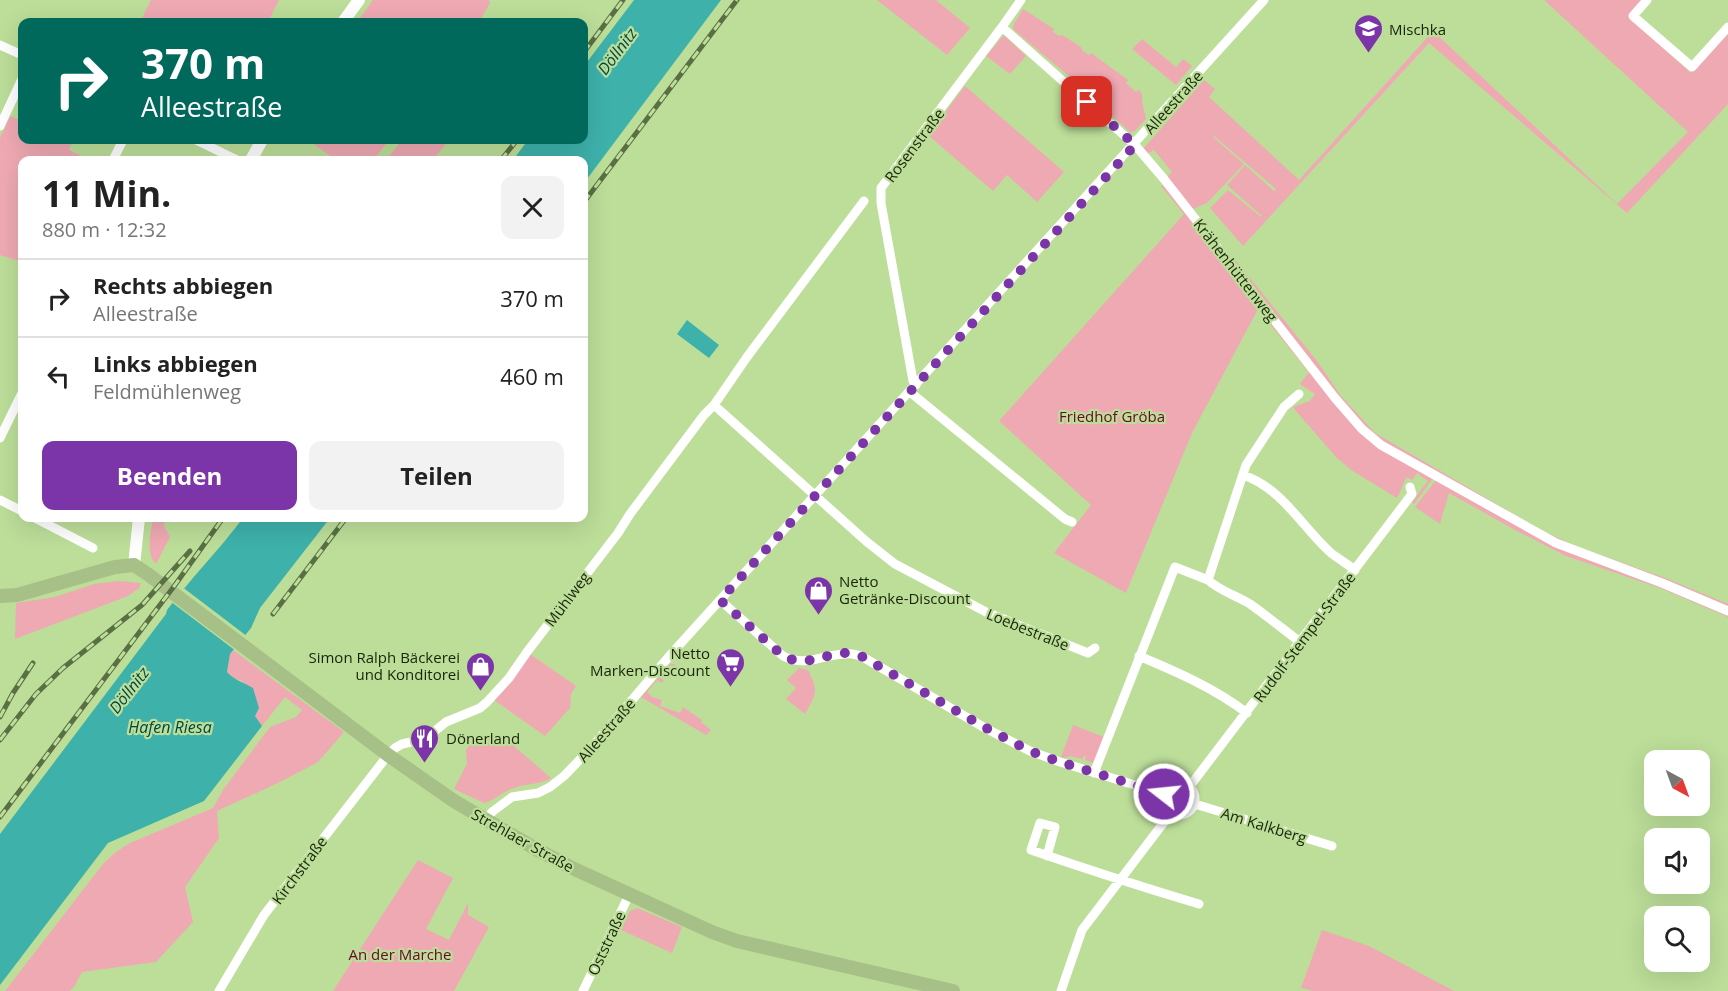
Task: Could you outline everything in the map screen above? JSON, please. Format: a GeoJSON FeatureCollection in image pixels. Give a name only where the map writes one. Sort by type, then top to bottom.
{"type":"FeatureCollection","features":[{"type":"Feature","properties":{"kind":"main road"},"geometry":{"type":"LineString","coordinates":[[346,18],[359,0]]}},
{"type":"Feature","properties":{"kind":"main road"},"geometry":{"type":"LineString","coordinates":[[0,596],[25,593],[115,567],[134,565],[139,522]]}},
{"type":"Feature","properties":{"kind":"main road","name":"Strehlaer Straße"},"geometry":{"type":"LineString","coordinates":[[134,565],[441,793],[536,849],[629,895],[737,941],[953,991]]}},
{"type":"Feature","properties":{"kind":"street","name":"Rosenstraße"},"geometry":{"type":"LineString","coordinates":[[913,389],[881,203],[881,188],[1021,0]]}},
{"type":"Feature","properties":{"kind":"street","name":"Alleestraße"},"geometry":{"type":"LineString","coordinates":[[486,820],[492,812],[512,797],[538,793],[550,787],[592,747],[672,653],[1135,145],[1264,0]]}},
{"type":"Feature","properties":{"kind":"street"},"geometry":{"type":"LineString","coordinates":[[1647,0],[1632,16],[1692,67],[1728,27]]}},
{"type":"Feature","properties":{"kind":"street","name":"Krähenhüttenweg"},"geometry":{"type":"LineString","coordinates":[[1002,27],[1135,145],[1335,398],[1362,429],[1381,445],[1538,534],[1728,611]]}},
{"type":"Feature","properties":{"kind":"street"},"geometry":{"type":"LineString","coordinates":[[0,45],[18,53]]}},
{"type":"Feature","properties":{"kind":"street"},"geometry":{"type":"LineString","coordinates":[[0,126],[18,88]]}},
{"type":"Feature","properties":{"kind":"street"},"geometry":{"type":"LineString","coordinates":[[204,144],[229,156]]}},
{"type":"Feature","properties":{"kind":"street","name":"Mühlweg"},"geometry":{"type":"LineString","coordinates":[[388,755],[402,744],[425,739],[446,723],[480,708],[499,690],[704,415],[714,405],[747,357],[864,201]]}},
{"type":"Feature","properties":{"kind":"street"},"geometry":{"type":"LineString","coordinates":[[913,389],[1065,519],[1072,522]]}},
{"type":"Feature","properties":{"kind":"street"},"geometry":{"type":"LineString","coordinates":[[1209,580],[1246,465],[1284,407],[1299,394]]}},
{"type":"Feature","properties":{"kind":"street"},"geometry":{"type":"LineString","coordinates":[[0,438],[18,401]]}},
{"type":"Feature","properties":{"kind":"street"},"geometry":{"type":"LineString","coordinates":[[714,405],[816,496]]}},
{"type":"Feature","properties":{"kind":"street"},"geometry":{"type":"LineString","coordinates":[[1243,475],[1266,485],[1331,553],[1354,570]]}},
{"type":"Feature","properties":{"kind":"street","name":"Rudolf-Stempel-Straße"},"geometry":{"type":"LineString","coordinates":[[1190,786],[1412,494],[1410,487]]}},
{"type":"Feature","properties":{"kind":"street","name":"Loebestraße"},"geometry":{"type":"LineString","coordinates":[[816,496],[895,564],[1013,624],[1088,653],[1095,648]]}},
{"type":"Feature","properties":{"kind":"street"},"geometry":{"type":"LineString","coordinates":[[0,500],[18,509]]}},
{"type":"Feature","properties":{"kind":"street"},"geometry":{"type":"LineString","coordinates":[[43,522],[93,548]]}},
{"type":"Feature","properties":{"kind":"street"},"geometry":{"type":"LineString","coordinates":[[1094,773],[1175,567],[1209,580],[1250,605],[1300,642]]}},
{"type":"Feature","properties":{"kind":"street"},"geometry":{"type":"LineString","coordinates":[[720,600],[783,656],[792,661],[806,662],[846,653],[861,656],[1022,747],[1060,762],[1164,794]]}},
{"type":"Feature","properties":{"kind":"street"},"geometry":{"type":"LineString","coordinates":[[1139,656],[1211,689],[1247,713]]}},
{"type":"Feature","properties":{"kind":"street","name":"Kirchstraße"},"geometry":{"type":"LineString","coordinates":[[219,991],[264,915],[388,755]]}},
{"type":"Feature","properties":{"kind":"street"},"geometry":{"type":"LineString","coordinates":[[1177,782],[1190,786],[1194,793],[1195,804],[1185,814],[1171,813],[1164,805],[1164,794],[1169,786],[1177,782]]}},
{"type":"Feature","properties":{"kind":"street","name":"Am Kalkberg"},"geometry":{"type":"LineString","coordinates":[[1195,804],[1332,846]]}},
{"type":"Feature","properties":{"kind":"street"},"geometry":{"type":"LineString","coordinates":[[1061,991],[1082,930],[1171,813]]}},
{"type":"Feature","properties":{"kind":"street"},"geometry":{"type":"LineString","coordinates":[[1047,856],[1199,904]]}},
{"type":"Feature","properties":{"kind":"street","name":"Oststraße"},"geometry":{"type":"LineString","coordinates":[[584,991],[629,895]]}},
{"type":"Feature","properties":{"kind":"green space"},"geometry":{"type":"Polygon","coordinates":[[[151,0],[279,0],[270,18],[142,18],[151,0]]]}},
{"type":"Feature","properties":{"kind":"green space"},"geometry":{"type":"Polygon","coordinates":[[[373,0],[489,0],[490,3],[481,18],[360,18],[373,0]]]}},
{"type":"Feature","properties":{"kind":"green space"},"geometry":{"type":"Polygon","coordinates":[[[877,0],[936,0],[970,28],[947,55],[877,0]]]}},
{"type":"Feature","properties":{"kind":"green space"},"geometry":{"type":"Polygon","coordinates":[[[1544,0],[1644,0],[1629,18],[1691,73],[1728,32],[1728,104],[1627,213],[1429,43],[1243,246],[1210,208],[1228,190],[1262,216],[1227,185],[1245,165],[1274,191],[1276,189],[1214,136],[1244,164],[1207,203],[1193,209],[1167,177],[1172,172],[1154,150],[1147,154],[1143,149],[1204,80],[1215,89],[1209,97],[1299,180],[1433,31],[1617,204],[1688,132],[1544,0]]]}},
{"type":"Feature","properties":{"kind":"green space"},"geometry":{"type":"Polygon","coordinates":[[[1023,9],[1054,29],[1053,32],[1081,47],[1089,55],[1091,53],[1128,80],[1126,83],[1136,92],[1139,90],[1142,94],[1146,119],[1136,130],[1131,133],[1077,83],[1015,31],[1014,24],[1023,9]]]}},
{"type":"Feature","properties":{"kind":"green space"},"geometry":{"type":"Polygon","coordinates":[[[1003,36],[1026,56],[1010,74],[986,56],[1003,36]]]}},
{"type":"Feature","properties":{"kind":"green space"},"geometry":{"type":"Polygon","coordinates":[[[1142,39],[1176,67],[1183,59],[1192,66],[1176,85],[1132,49],[1142,39]]]}},
{"type":"Feature","properties":{"kind":"green space"},"geometry":{"type":"Polygon","coordinates":[[[965,86],[1064,172],[1037,202],[1007,175],[993,191],[928,135],[965,86]]]}},
{"type":"Feature","properties":{"kind":"green space"},"geometry":{"type":"Polygon","coordinates":[[[10,116],[18,119],[18,144],[71,144],[69,150],[80,155],[18,156],[18,261],[0,255],[0,138],[10,116]]]}},
{"type":"Feature","properties":{"kind":"green space"},"geometry":{"type":"Polygon","coordinates":[[[386,144],[377,156],[330,156],[315,145],[386,144]]]}},
{"type":"Feature","properties":{"kind":"green space"},"geometry":{"type":"Polygon","coordinates":[[[399,144],[446,144],[436,156],[389,156],[399,144]]]}},
{"type":"Feature","properties":{"kind":"green space","name":"Friedhof Gröba"},"geometry":{"type":"Polygon","coordinates":[[[1164,184],[1308,368],[1307,370],[1258,309],[1192,433],[1126,593],[1054,553],[1091,505],[999,421],[1184,214],[1161,186],[1164,184]]]}},
{"type":"Feature","properties":{"kind":"green space"},"geometry":{"type":"Polygon","coordinates":[[[1228,255],[1233,257],[1317,361],[1340,395],[1375,433],[1541,530],[1573,545],[1665,578],[1728,604],[1728,607],[1557,540],[1385,443],[1356,418],[1228,255]]]}},
{"type":"Feature","properties":{"kind":"green space"},"geometry":{"type":"Polygon","coordinates":[[[1310,371],[1349,420],[1433,478],[1414,504],[1412,502],[1428,481],[1417,473],[1412,480],[1407,477],[1397,498],[1351,470],[1336,457],[1295,410],[1293,407],[1310,401],[1315,394],[1300,384],[1310,371]]]}},
{"type":"Feature","properties":{"kind":"green space"},"geometry":{"type":"Polygon","coordinates":[[[1436,480],[1580,550],[1728,614],[1728,617],[1660,588],[1566,556],[1449,493],[1440,524],[1415,507],[1436,480]]]}},
{"type":"Feature","properties":{"kind":"green space"},"geometry":{"type":"Polygon","coordinates":[[[152,522],[164,522],[164,526],[170,537],[156,564],[151,554],[152,522]]]}},
{"type":"Feature","properties":{"kind":"green space"},"geometry":{"type":"Polygon","coordinates":[[[118,581],[141,583],[139,588],[128,596],[15,639],[16,603],[55,597],[94,584],[118,581]]]}},
{"type":"Feature","properties":{"kind":"green space"},"geometry":{"type":"Polygon","coordinates":[[[233,650],[344,732],[318,762],[217,811],[219,838],[185,887],[193,922],[156,962],[82,972],[70,991],[5,991],[103,864],[130,843],[213,808],[223,790],[270,727],[296,717],[302,710],[285,697],[262,726],[255,716],[242,681],[233,678],[227,672],[230,654],[233,650]]]}},
{"type":"Feature","properties":{"kind":"green space"},"geometry":{"type":"Polygon","coordinates":[[[530,654],[576,686],[571,694],[570,708],[545,736],[494,700],[530,654]]]}},
{"type":"Feature","properties":{"kind":"green space"},"geometry":{"type":"Polygon","coordinates":[[[670,664],[678,667],[676,669],[671,665],[660,677],[664,681],[662,683],[657,680],[647,692],[652,697],[662,700],[660,706],[680,713],[683,707],[702,720],[701,722],[711,730],[706,735],[641,697],[670,664]]]}},
{"type":"Feature","properties":{"kind":"green space"},"geometry":{"type":"Polygon","coordinates":[[[799,668],[808,670],[815,688],[814,697],[805,714],[786,699],[796,688],[787,680],[799,668]]]}},
{"type":"Feature","properties":{"kind":"green space"},"geometry":{"type":"Polygon","coordinates":[[[1073,725],[1104,737],[1093,763],[1085,760],[1086,756],[1082,759],[1070,756],[1061,757],[1073,725]]]}},
{"type":"Feature","properties":{"kind":"green space"},"geometry":{"type":"Polygon","coordinates":[[[500,734],[551,778],[510,789],[484,803],[454,789],[467,764],[466,750],[477,736],[500,734]]]}},
{"type":"Feature","properties":{"kind":"green space"},"geometry":{"type":"Polygon","coordinates":[[[1179,789],[1187,792],[1190,800],[1187,808],[1179,811],[1171,808],[1168,800],[1171,792],[1179,789]]]}},
{"type":"Feature","properties":{"kind":"green space","name":"An der Marche"},"geometry":{"type":"Polygon","coordinates":[[[418,860],[453,878],[426,929],[449,940],[468,903],[468,915],[489,927],[454,991],[333,991],[418,860]]]}},
{"type":"Feature","properties":{"kind":"green space"},"geometry":{"type":"Polygon","coordinates":[[[637,908],[682,927],[672,953],[621,930],[630,911],[637,908]]]}},
{"type":"Feature","properties":{"kind":"green space"},"geometry":{"type":"Polygon","coordinates":[[[1322,930],[1369,946],[1454,991],[1313,991],[1301,988],[1322,930]]]}},
{"type":"Feature","properties":{"kind":"water","name":"Döllnitz"},"geometry":{"type":"Polygon","coordinates":[[[634,0],[721,0],[588,178],[588,156],[516,156],[525,144],[588,144],[588,61],[634,0]]]}},
{"type":"Feature","properties":{"kind":"water"},"geometry":{"type":"Polygon","coordinates":[[[687,320],[719,345],[709,358],[677,334],[687,320]]]}},
{"type":"Feature","properties":{"kind":"water","name":"Hafen Riesa"},"geometry":{"type":"Polygon","coordinates":[[[240,522],[327,522],[260,608],[251,628],[230,654],[227,672],[253,688],[259,708],[255,716],[262,726],[204,801],[108,843],[0,985],[0,834],[167,610],[240,522]]]}},
{"type":"Feature","properties":{"kind":"pier"},"geometry":{"type":"Polygon","coordinates":[[[181,586],[248,637],[236,651],[170,601],[181,586]]]}},
{"type":"Feature","properties":{"kind":"railway"},"geometry":{"type":"LineString","coordinates":[[588,47],[623,0]]}},
{"type":"Feature","properties":{"kind":"railway"},"geometry":{"type":"LineString","coordinates":[[588,197],[737,0]]}},
{"type":"Feature","properties":{"kind":"railway"},"geometry":{"type":"LineString","coordinates":[[504,156],[514,144]]}},
{"type":"Feature","properties":{"kind":"railway"},"geometry":{"type":"LineString","coordinates":[[0,817],[220,522]]}},
{"type":"Feature","properties":{"kind":"railway"},"geometry":{"type":"LineString","coordinates":[[273,614],[343,522]]}},
{"type":"Feature","properties":{"kind":"railway"},"geometry":{"type":"LineString","coordinates":[[0,740],[36,694],[63,668],[142,605],[190,551]]}},
{"type":"Feature","properties":{"kind":"railway"},"geometry":{"type":"LineString","coordinates":[[0,717],[33,663]]}},
{"type":"Feature","properties":{"kind":"place","name":"Mischka"},"geometry":{"type":"Point","coordinates":[1368,54]}},
{"type":"Feature","properties":{"kind":"place","name":"Netto Getränke-Discount"},"geometry":{"type":"Point","coordinates":[818,616]}},
{"type":"Feature","properties":{"kind":"place","name":"Netto Marken-Discount"},"geometry":{"type":"Point","coordinates":[731,688]}},
{"type":"Feature","properties":{"kind":"place","name":"Simon Ralph Bäckerei und Konditorei"},"geometry":{"type":"Point","coordinates":[481,692]}},
{"type":"Feature","properties":{"kind":"place","name":"Dönerland"},"geometry":{"type":"Point","coordinates":[425,764]}},
{"type":"Feature","properties":{"kind":"route"},"geometry":{"type":"LineString","coordinates":[[1087,102],[1135,145],[720,600],[783,656],[792,661],[806,662],[846,653],[861,656],[1030,751],[1164,794]]}}]}
